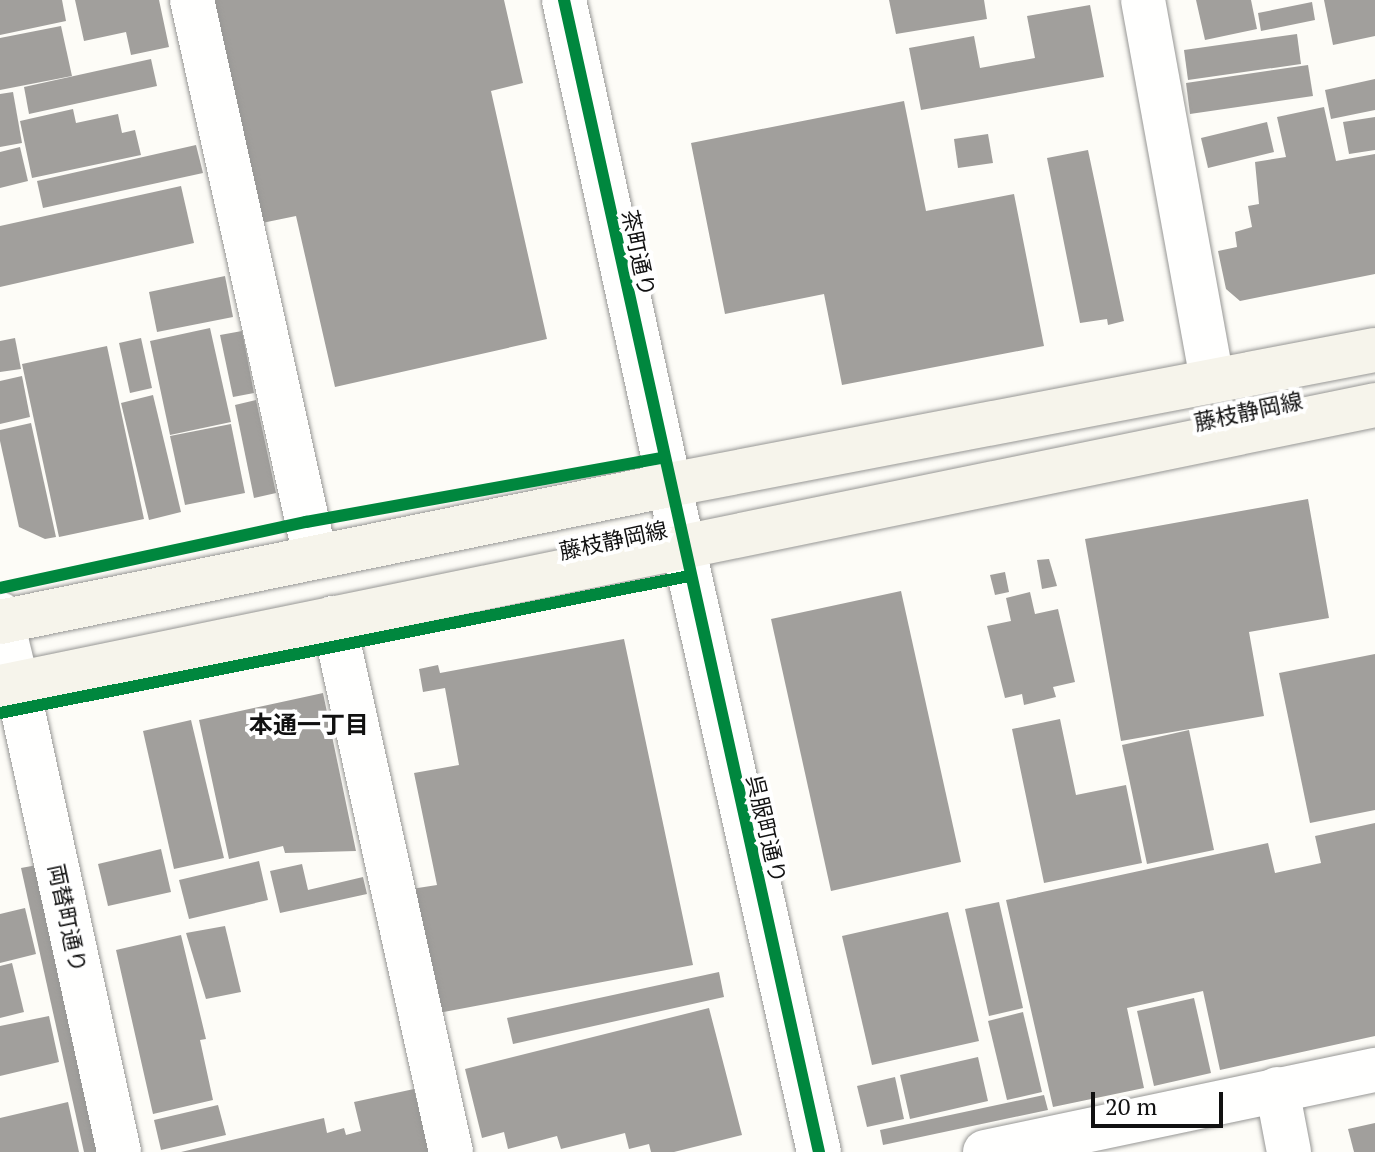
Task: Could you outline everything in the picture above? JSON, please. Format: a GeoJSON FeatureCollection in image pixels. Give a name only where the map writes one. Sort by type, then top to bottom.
{"type":"FeatureCollection","features":[{"type":"Feature","properties":{"kind":"main road","name":"藤枝静岡線"},"geometry":{"type":"LineString","coordinates":[[8,686],[333,618],[676,516],[1212,381],[1375,350]]}},
{"type":"Feature","properties":{"kind":"main road","name":"藤枝静岡線"},"geometry":{"type":"LineString","coordinates":[[1,619],[315,556],[676,516],[1375,405]]}},
{"type":"Feature","properties":{"kind":"street"},"geometry":{"type":"LineString","coordinates":[[192,0],[315,556]]}},
{"type":"Feature","properties":{"kind":"street","name":"茶町通り"},"geometry":{"type":"LineString","coordinates":[[564,0],[676,516]]}},
{"type":"Feature","properties":{"kind":"street"},"geometry":{"type":"LineString","coordinates":[[1143,0],[1212,381]]}},
{"type":"Feature","properties":{"kind":"street","name":"呉服町通り"},"geometry":{"type":"LineString","coordinates":[[676,516],[819,1152]]}},
{"type":"Feature","properties":{"kind":"street"},"geometry":{"type":"LineString","coordinates":[[333,618],[451,1152]]}},
{"type":"Feature","properties":{"kind":"street","name":"両替町通り"},"geometry":{"type":"LineString","coordinates":[[1,619],[8,686],[119,1152]]}},
{"type":"Feature","properties":{"kind":"street"},"geometry":{"type":"LineString","coordinates":[[985,1152],[1375,1070]]}},
{"type":"Feature","properties":{"kind":"street"},"geometry":{"type":"LineString","coordinates":[[1277,1089],[1289,1152]]}},
{"type":"Feature","properties":{"kind":"building"},"geometry":{"type":"Polygon","coordinates":[[[0,0],[62,0],[66,21],[0,35],[0,0]]]}},
{"type":"Feature","properties":{"kind":"building"},"geometry":{"type":"Polygon","coordinates":[[[75,0],[159,0],[169,47],[131,55],[126,32],[84,41],[75,0]]]}},
{"type":"Feature","properties":{"kind":"building"},"geometry":{"type":"Polygon","coordinates":[[[212,0],[504,0],[523,83],[491,91],[547,339],[335,387],[296,216],[262,223],[212,0]]]}},
{"type":"Feature","properties":{"kind":"building"},"geometry":{"type":"Polygon","coordinates":[[[889,0],[984,0],[987,19],[896,34],[889,0]]]}},
{"type":"Feature","properties":{"kind":"building"},"geometry":{"type":"Polygon","coordinates":[[[1196,0],[1251,0],[1257,29],[1205,40],[1196,0]]]}},
{"type":"Feature","properties":{"kind":"building"},"geometry":{"type":"Polygon","coordinates":[[[1324,0],[1375,0],[1375,36],[1333,45],[1324,0]]]}},
{"type":"Feature","properties":{"kind":"building"},"geometry":{"type":"Polygon","coordinates":[[[1312,2],[1315,20],[1261,31],[1258,13],[1312,2]]]}},
{"type":"Feature","properties":{"kind":"building"},"geometry":{"type":"Polygon","coordinates":[[[1090,5],[1104,77],[921,110],[909,48],[974,36],[980,68],[1035,58],[1027,16],[1090,5]]]}},
{"type":"Feature","properties":{"kind":"building"},"geometry":{"type":"Polygon","coordinates":[[[61,26],[72,76],[0,90],[0,38],[61,26]]]}},
{"type":"Feature","properties":{"kind":"building"},"geometry":{"type":"Polygon","coordinates":[[[1297,34],[1301,64],[1188,80],[1184,50],[1297,34]]]}},
{"type":"Feature","properties":{"kind":"building"},"geometry":{"type":"Polygon","coordinates":[[[151,59],[157,86],[29,114],[24,87],[151,59]]]}},
{"type":"Feature","properties":{"kind":"building"},"geometry":{"type":"Polygon","coordinates":[[[1308,65],[1313,96],[1190,114],[1186,83],[1308,65]]]}},
{"type":"Feature","properties":{"kind":"building"},"geometry":{"type":"Polygon","coordinates":[[[1375,79],[1375,110],[1331,119],[1325,90],[1375,79]]]}},
{"type":"Feature","properties":{"kind":"building"},"geometry":{"type":"Polygon","coordinates":[[[13,92],[22,143],[0,147],[0,94],[13,92]]]}},
{"type":"Feature","properties":{"kind":"building"},"geometry":{"type":"Polygon","coordinates":[[[904,101],[926,211],[1014,194],[1044,346],[842,385],[824,294],[725,314],[691,143],[904,101]]]}},
{"type":"Feature","properties":{"kind":"building"},"geometry":{"type":"Polygon","coordinates":[[[1324,107],[1336,161],[1375,154],[1375,274],[1240,301],[1226,289],[1218,251],[1237,247],[1235,232],[1252,227],[1248,206],[1259,204],[1255,162],[1286,157],[1277,117],[1324,107]]]}},
{"type":"Feature","properties":{"kind":"building"},"geometry":{"type":"Polygon","coordinates":[[[73,109],[76,123],[118,114],[122,133],[135,130],[141,155],[32,178],[20,121],[73,109]]]}},
{"type":"Feature","properties":{"kind":"building"},"geometry":{"type":"Polygon","coordinates":[[[1375,117],[1375,150],[1349,154],[1343,122],[1375,117]]]}},
{"type":"Feature","properties":{"kind":"building"},"geometry":{"type":"Polygon","coordinates":[[[1267,122],[1274,152],[1208,168],[1201,138],[1267,122]]]}},
{"type":"Feature","properties":{"kind":"building"},"geometry":{"type":"Polygon","coordinates":[[[988,134],[993,163],[958,168],[954,139],[988,134]]]}},
{"type":"Feature","properties":{"kind":"building"},"geometry":{"type":"Polygon","coordinates":[[[196,145],[203,173],[43,208],[37,181],[196,145]]]}},
{"type":"Feature","properties":{"kind":"building"},"geometry":{"type":"Polygon","coordinates":[[[20,147],[28,181],[0,188],[0,152],[20,147]]]}},
{"type":"Feature","properties":{"kind":"building"},"geometry":{"type":"Polygon","coordinates":[[[1088,150],[1124,321],[1108,325],[1107,319],[1080,323],[1047,158],[1088,150]]]}},
{"type":"Feature","properties":{"kind":"building"},"geometry":{"type":"Polygon","coordinates":[[[181,186],[194,243],[0,287],[0,226],[181,186]]]}},
{"type":"Feature","properties":{"kind":"building"},"geometry":{"type":"Polygon","coordinates":[[[225,276],[233,317],[157,332],[149,292],[225,276]]]}},
{"type":"Feature","properties":{"kind":"building"},"geometry":{"type":"Polygon","coordinates":[[[210,328],[231,422],[170,435],[150,341],[210,328]]]}},
{"type":"Feature","properties":{"kind":"building"},"geometry":{"type":"Polygon","coordinates":[[[242,331],[254,393],[233,397],[220,335],[242,331]]]}},
{"type":"Feature","properties":{"kind":"building"},"geometry":{"type":"Polygon","coordinates":[[[15,338],[21,369],[0,372],[0,341],[15,338]]]}},
{"type":"Feature","properties":{"kind":"building"},"geometry":{"type":"Polygon","coordinates":[[[141,338],[152,388],[130,393],[119,343],[141,338]]]}},
{"type":"Feature","properties":{"kind":"building"},"geometry":{"type":"Polygon","coordinates":[[[107,346],[144,519],[59,537],[22,364],[107,346]]]}},
{"type":"Feature","properties":{"kind":"building"},"geometry":{"type":"Polygon","coordinates":[[[22,376],[30,417],[0,424],[0,381],[22,376]]]}},
{"type":"Feature","properties":{"kind":"building"},"geometry":{"type":"Polygon","coordinates":[[[153,395],[181,512],[149,520],[121,403],[153,395]]]}},
{"type":"Feature","properties":{"kind":"building"},"geometry":{"type":"Polygon","coordinates":[[[256,400],[276,493],[254,498],[235,405],[256,400]]]}},
{"type":"Feature","properties":{"kind":"building"},"geometry":{"type":"Polygon","coordinates":[[[31,423],[56,537],[45,539],[19,527],[0,441],[0,430],[31,423]]]}},
{"type":"Feature","properties":{"kind":"building"},"geometry":{"type":"Polygon","coordinates":[[[231,424],[245,493],[185,505],[170,436],[231,424]]]}},
{"type":"Feature","properties":{"kind":"building"},"geometry":{"type":"Polygon","coordinates":[[[1308,499],[1329,618],[1249,632],[1264,716],[1121,741],[1085,539],[1308,499]]]}},
{"type":"Feature","properties":{"kind":"building"},"geometry":{"type":"Polygon","coordinates":[[[1049,559],[1057,586],[1042,589],[1037,560],[1049,559]]]}},
{"type":"Feature","properties":{"kind":"building"},"geometry":{"type":"Polygon","coordinates":[[[1005,572],[1009,592],[995,595],[990,575],[1005,572]]]}},
{"type":"Feature","properties":{"kind":"building"},"geometry":{"type":"Polygon","coordinates":[[[901,591],[961,862],[831,891],[771,619],[901,591]]]}},
{"type":"Feature","properties":{"kind":"building"},"geometry":{"type":"Polygon","coordinates":[[[1030,592],[1035,614],[1058,609],[1075,682],[1053,687],[1056,697],[1024,705],[1022,694],[1005,698],[987,626],[1011,621],[1006,598],[1030,592]]]}},
{"type":"Feature","properties":{"kind":"building"},"geometry":{"type":"Polygon","coordinates":[[[624,639],[693,965],[433,1014],[405,890],[437,885],[414,773],[459,765],[445,688],[423,692],[419,669],[438,665],[440,673],[624,639]]]}},
{"type":"Feature","properties":{"kind":"building"},"geometry":{"type":"Polygon","coordinates":[[[1375,654],[1375,810],[1310,823],[1279,673],[1375,654]]]}},
{"type":"Feature","properties":{"kind":"building"},"geometry":{"type":"Polygon","coordinates":[[[323,693],[356,851],[285,853],[283,846],[229,859],[199,720],[323,693]]]}},
{"type":"Feature","properties":{"kind":"building"},"geometry":{"type":"Polygon","coordinates":[[[1060,719],[1076,795],[1126,785],[1142,863],[1044,883],[1012,729],[1060,719]]]}},
{"type":"Feature","properties":{"kind":"building"},"geometry":{"type":"Polygon","coordinates":[[[191,720],[224,858],[174,869],[143,731],[191,720]]]}},
{"type":"Feature","properties":{"kind":"building"},"geometry":{"type":"Polygon","coordinates":[[[1189,730],[1214,850],[1147,864],[1122,745],[1189,730]]]}},
{"type":"Feature","properties":{"kind":"building"},"geometry":{"type":"Polygon","coordinates":[[[1375,823],[1375,1036],[1220,1070],[1203,991],[1127,1008],[1144,1088],[1053,1107],[1006,900],[1268,843],[1275,873],[1321,863],[1315,836],[1375,823]]]}},
{"type":"Feature","properties":{"kind":"building"},"geometry":{"type":"Polygon","coordinates":[[[161,849],[171,892],[108,906],[98,864],[161,849]]]}},
{"type":"Feature","properties":{"kind":"building"},"geometry":{"type":"Polygon","coordinates":[[[259,861],[268,900],[189,919],[179,880],[259,861]]]}},
{"type":"Feature","properties":{"kind":"building"},"geometry":{"type":"Polygon","coordinates":[[[302,864],[308,890],[363,877],[367,894],[280,913],[270,871],[302,864]]]}},
{"type":"Feature","properties":{"kind":"building"},"geometry":{"type":"Polygon","coordinates":[[[37,865],[101,1152],[84,1152],[21,868],[37,865]]]}},
{"type":"Feature","properties":{"kind":"building"},"geometry":{"type":"Polygon","coordinates":[[[999,902],[1023,1008],[989,1016],[965,909],[999,902]]]}},
{"type":"Feature","properties":{"kind":"building"},"geometry":{"type":"Polygon","coordinates":[[[25,908],[36,954],[0,963],[0,914],[25,908]]]}},
{"type":"Feature","properties":{"kind":"building"},"geometry":{"type":"Polygon","coordinates":[[[948,912],[979,1041],[872,1065],[842,936],[948,912]]]}},
{"type":"Feature","properties":{"kind":"building"},"geometry":{"type":"Polygon","coordinates":[[[225,926],[241,992],[206,999],[186,933],[225,926]]]}},
{"type":"Feature","properties":{"kind":"building"},"geometry":{"type":"Polygon","coordinates":[[[181,935],[206,1039],[200,1040],[213,1100],[153,1114],[116,950],[181,935]]]}},
{"type":"Feature","properties":{"kind":"building"},"geometry":{"type":"Polygon","coordinates":[[[12,963],[24,1012],[0,1018],[0,966],[12,963]]]}},
{"type":"Feature","properties":{"kind":"building"},"geometry":{"type":"Polygon","coordinates":[[[719,972],[724,997],[513,1044],[507,1018],[719,972]]]}},
{"type":"Feature","properties":{"kind":"building"},"geometry":{"type":"Polygon","coordinates":[[[1194,998],[1211,1073],[1154,1086],[1137,1011],[1194,998]]]}},
{"type":"Feature","properties":{"kind":"building"},"geometry":{"type":"Polygon","coordinates":[[[709,1008],[742,1135],[674,1152],[651,1152],[649,1144],[629,1149],[625,1133],[561,1149],[557,1136],[508,1149],[504,1132],[482,1138],[465,1069],[709,1008]]]}},
{"type":"Feature","properties":{"kind":"building"},"geometry":{"type":"Polygon","coordinates":[[[1023,1012],[1042,1092],[1007,1100],[988,1021],[1023,1012]]]}},
{"type":"Feature","properties":{"kind":"building"},"geometry":{"type":"Polygon","coordinates":[[[49,1016],[59,1062],[0,1076],[0,1026],[49,1016]]]}},
{"type":"Feature","properties":{"kind":"building"},"geometry":{"type":"Polygon","coordinates":[[[978,1057],[988,1101],[910,1119],[900,1075],[978,1057]]]}},
{"type":"Feature","properties":{"kind":"building"},"geometry":{"type":"Polygon","coordinates":[[[895,1077],[904,1119],[867,1127],[857,1086],[895,1077]]]}},
{"type":"Feature","properties":{"kind":"building"},"geometry":{"type":"Polygon","coordinates":[[[414,1089],[430,1152],[181,1152],[324,1118],[327,1133],[344,1128],[346,1135],[361,1131],[354,1102],[414,1089]]]}},
{"type":"Feature","properties":{"kind":"building"},"geometry":{"type":"Polygon","coordinates":[[[1044,1095],[1048,1110],[883,1145],[880,1130],[1044,1095]]]}},
{"type":"Feature","properties":{"kind":"building"},"geometry":{"type":"Polygon","coordinates":[[[68,1102],[79,1152],[0,1152],[0,1118],[68,1102]]]}},
{"type":"Feature","properties":{"kind":"building"},"geometry":{"type":"Polygon","coordinates":[[[218,1105],[226,1135],[161,1150],[154,1120],[218,1105]]]}},
{"type":"Feature","properties":{"kind":"building"},"geometry":{"type":"Polygon","coordinates":[[[1375,1123],[1375,1152],[1354,1152],[1348,1129],[1375,1123]]]}},
{"type":"Feature","properties":{"kind":"cycle path"},"geometry":{"type":"LineString","coordinates":[[564,0],[819,1152]]}},
{"type":"Feature","properties":{"kind":"cycle path"},"geometry":{"type":"LineString","coordinates":[[0,588],[306,522],[663,458]]}},
{"type":"Feature","properties":{"kind":"cycle path"},"geometry":{"type":"LineString","coordinates":[[0,713],[689,576]]}},
{"type":"Feature","properties":{"kind":"district","name":"本通一丁目"},"geometry":{"type":"Point","coordinates":[309,725]}}]}
